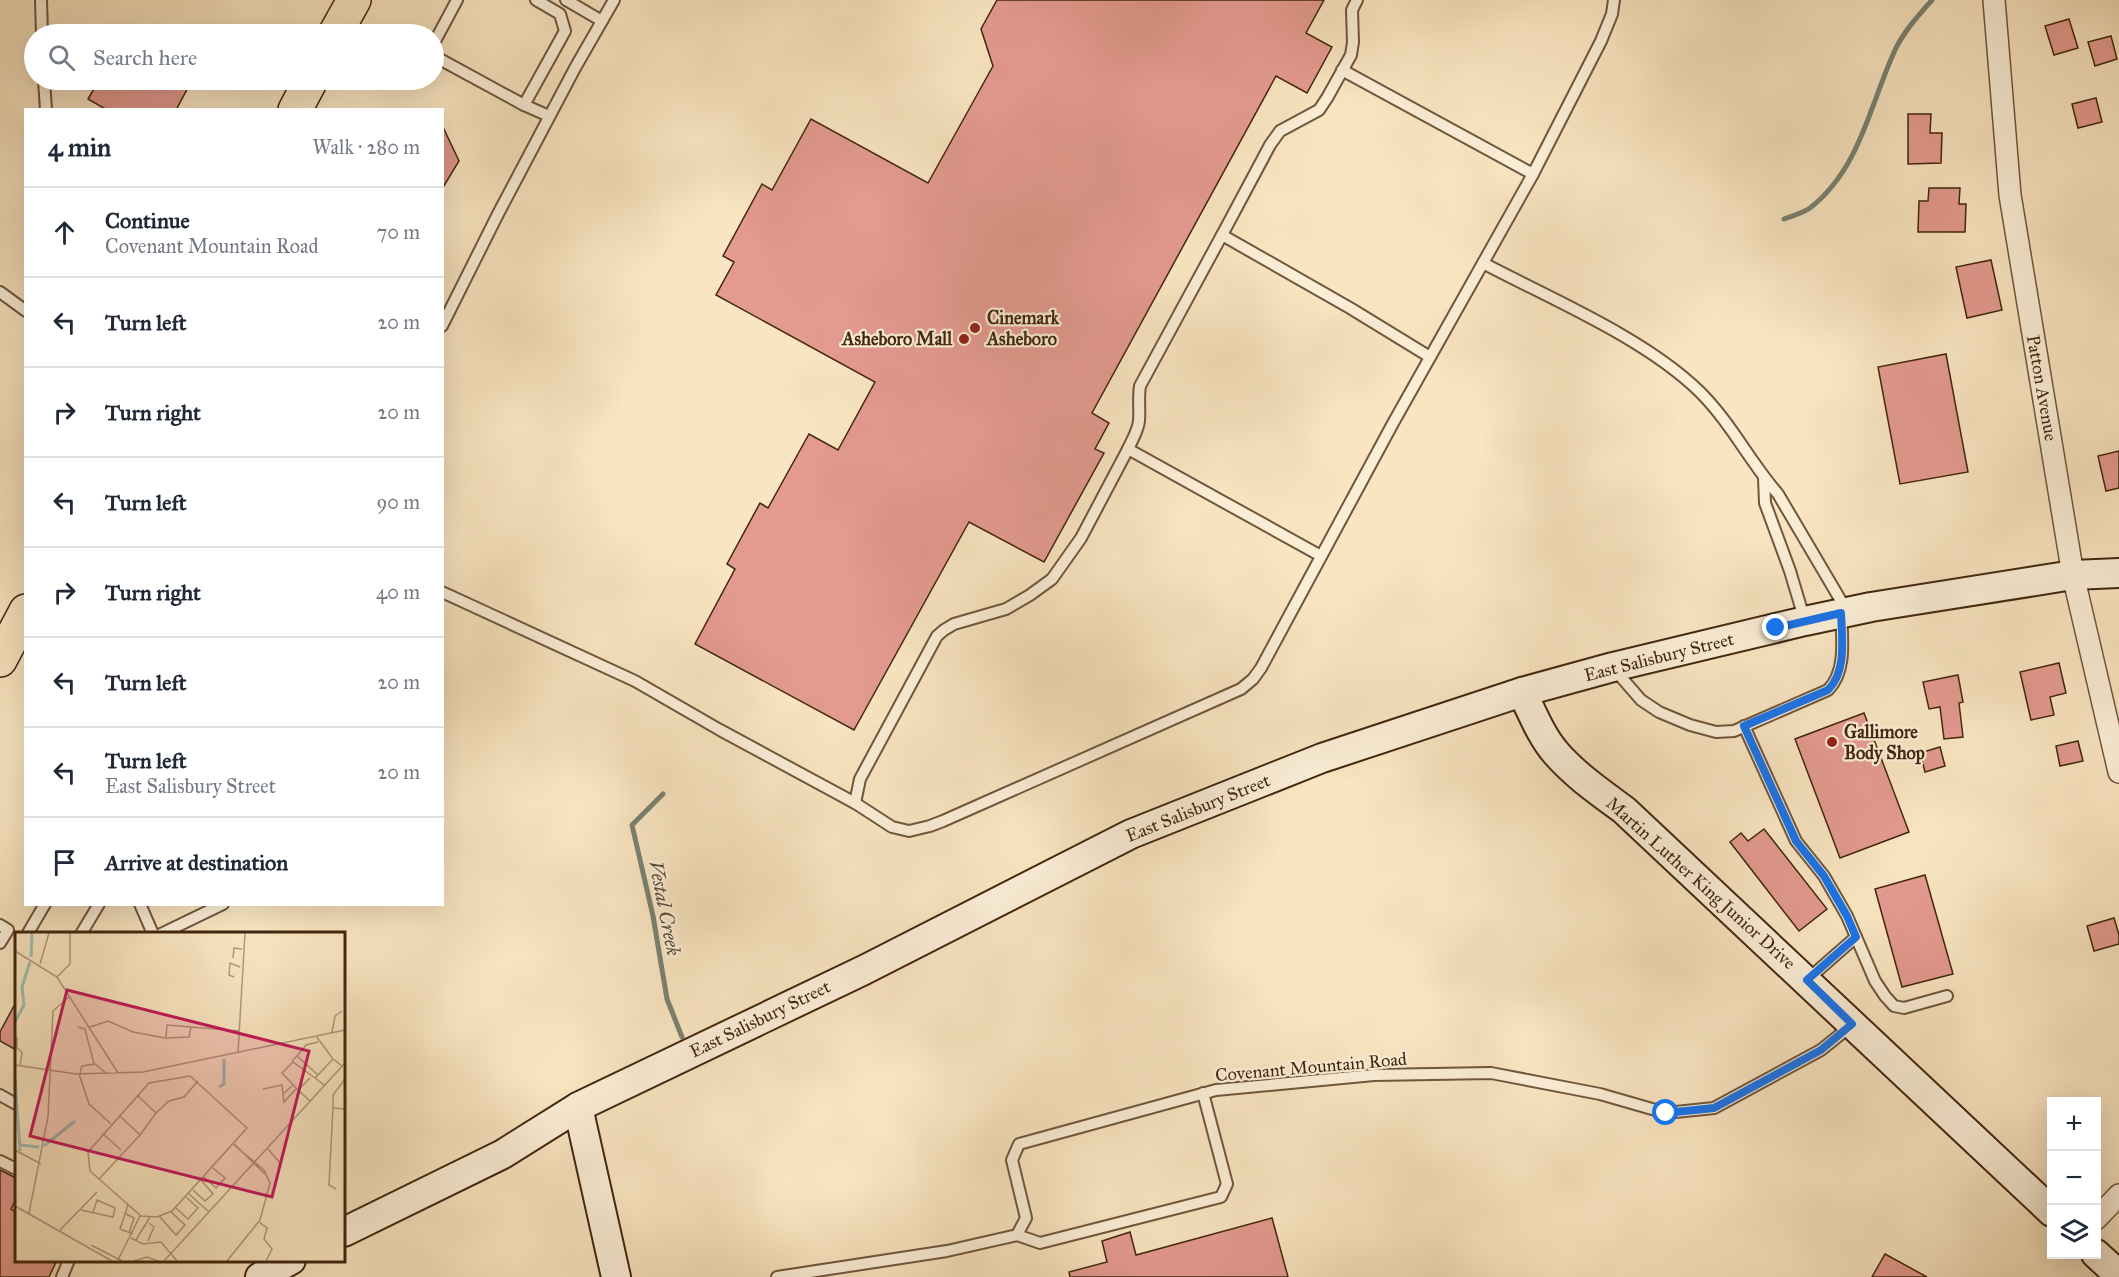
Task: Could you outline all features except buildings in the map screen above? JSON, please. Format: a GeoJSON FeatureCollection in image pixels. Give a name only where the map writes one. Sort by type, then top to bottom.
{"type":"FeatureCollection","features":[{"type":"Feature","properties":{"kind":"main road"},"geometry":{"type":"LineString","coordinates":[[341,24],[354,0]]}},
{"type":"Feature","properties":{"kind":"main road"},"geometry":{"type":"LineString","coordinates":[[296,108],[306,90]]}},
{"type":"Feature","properties":{"kind":"main road","name":"East Salisbury Street"},"geometry":{"type":"LineString","coordinates":[[345,1232],[503,1154],[578,1107],[864,970],[1131,834],[1322,758],[1522,692],[1613,667],[1805,621],[2073,575],[2119,573]]}},
{"type":"Feature","properties":{"kind":"main road"},"geometry":{"type":"LineString","coordinates":[[0,660],[24,615]]}},
{"type":"Feature","properties":{"kind":"main road","name":"Martin Luther King Junior Drive"},"geometry":{"type":"LineString","coordinates":[[1522,692],[1549,743],[1561,758],[1624,810],[2047,1207]]}},
{"type":"Feature","properties":{"kind":"main road"},"geometry":{"type":"LineString","coordinates":[[578,1107],[616,1277]]}},
{"type":"Feature","properties":{"kind":"main road"},"geometry":{"type":"LineString","coordinates":[[2101,1258],[2119,1275]]}},
{"type":"Feature","properties":{"kind":"main road"},"geometry":{"type":"LineString","coordinates":[[260,1277],[287,1262]]}},
{"type":"Feature","properties":{"kind":"street","name":"Patton Avenue"},"geometry":{"type":"LineString","coordinates":[[1994,0],[2010,195],[2073,575],[2119,772]]}},
{"type":"Feature","properties":{"kind":"street"},"geometry":{"type":"LineString","coordinates":[[2101,1215],[2119,1195]]}},
{"type":"Feature","properties":{"kind":"lane"},"geometry":{"type":"LineString","coordinates":[[41,0],[42,24]]}},
{"type":"Feature","properties":{"kind":"lane"},"geometry":{"type":"LineString","coordinates":[[444,24],[457,0]]}},
{"type":"Feature","properties":{"kind":"lane"},"geometry":{"type":"LineString","coordinates":[[524,105],[565,31],[560,14],[536,0]]}},
{"type":"Feature","properties":{"kind":"lane"},"geometry":{"type":"LineString","coordinates":[[566,0],[602,21]]}},
{"type":"Feature","properties":{"kind":"lane"},"geometry":{"type":"LineString","coordinates":[[444,322],[549,116],[614,0]]}},
{"type":"Feature","properties":{"kind":"lane"},"geometry":{"type":"LineString","coordinates":[[855,803],[860,779],[937,636],[954,624],[1006,609],[1030,596],[1052,579],[1081,538],[1138,429],[1140,386],[1270,145],[1280,131],[1319,110],[1351,55],[1352,10],[1357,0]]}},
{"type":"Feature","properties":{"kind":"lane"},"geometry":{"type":"LineString","coordinates":[[444,593],[634,681],[855,803],[892,827],[909,831],[930,826],[1240,689],[1253,679],[1260,668],[1533,174],[1601,41],[1612,14],[1614,0]]}},
{"type":"Feature","properties":{"kind":"lane"},"geometry":{"type":"LineString","coordinates":[[444,61],[549,116]]}},
{"type":"Feature","properties":{"kind":"lane"},"geometry":{"type":"LineString","coordinates":[[1342,70],[1533,174]]}},
{"type":"Feature","properties":{"kind":"lane"},"geometry":{"type":"LineString","coordinates":[[45,90],[46,108]]}},
{"type":"Feature","properties":{"kind":"lane"},"geometry":{"type":"LineString","coordinates":[[1222,235],[1430,357]]}},
{"type":"Feature","properties":{"kind":"lane"},"geometry":{"type":"LineString","coordinates":[[1483,263],[1615,331],[1670,367],[1699,391],[1720,413],[1744,445],[1764,478],[1778,494],[1844,613],[1842,650],[1836,682],[1828,690],[1734,731],[1716,732],[1690,725],[1659,712],[1641,700],[1613,667]]}},
{"type":"Feature","properties":{"kind":"lane"},"geometry":{"type":"LineString","coordinates":[[0,292],[24,309]]}},
{"type":"Feature","properties":{"kind":"lane"},"geometry":{"type":"LineString","coordinates":[[1128,449],[1321,556]]}},
{"type":"Feature","properties":{"kind":"lane"},"geometry":{"type":"LineString","coordinates":[[1764,478],[1765,503],[1793,579],[1805,621]]}},
{"type":"Feature","properties":{"kind":"lane"},"geometry":{"type":"LineString","coordinates":[[1744,726],[1796,841],[1824,876],[1847,916],[1875,981],[1894,1006],[1904,1008],[1947,996]]}},
{"type":"Feature","properties":{"kind":"lane"},"geometry":{"type":"LineString","coordinates":[[30,932],[44,906]]}},
{"type":"Feature","properties":{"kind":"lane"},"geometry":{"type":"LineString","coordinates":[[82,932],[98,906]]}},
{"type":"Feature","properties":{"kind":"lane"},"geometry":{"type":"LineString","coordinates":[[141,906],[153,932]]}},
{"type":"Feature","properties":{"kind":"lane"},"geometry":{"type":"LineString","coordinates":[[163,932],[219,906]]}},
{"type":"Feature","properties":{"kind":"lane"},"geometry":{"type":"LineString","coordinates":[[0,943],[4,927],[25,932]]}},
{"type":"Feature","properties":{"kind":"lane"},"geometry":{"type":"LineString","coordinates":[[1807,980],[1856,937]]}},
{"type":"Feature","properties":{"kind":"lane","name":"Covenant Mountain Road"},"geometry":{"type":"LineString","coordinates":[[1017,1235],[1026,1218],[1012,1160],[1019,1144],[1203,1093],[1374,1075],[1491,1073],[1600,1094],[1666,1113],[1714,1108],[1821,1050],[1852,1024]]}},
{"type":"Feature","properties":{"kind":"lane"},"geometry":{"type":"LineString","coordinates":[[777,1277],[947,1251],[1017,1235],[1040,1243],[1221,1197],[1227,1184],[1203,1093]]}},
{"type":"Feature","properties":{"kind":"lane"},"geometry":{"type":"LineString","coordinates":[[0,1095],[15,1103]]}},
{"type":"Feature","properties":{"kind":"lane"},"geometry":{"type":"LineString","coordinates":[[0,1161],[15,1168]]}},
{"type":"Feature","properties":{"kind":"lane"},"geometry":{"type":"LineString","coordinates":[[62,1277],[68,1262]]}},
{"type":"Feature","properties":{"kind":"waterway"},"geometry":{"type":"LineString","coordinates":[[1784,219],[1810,208],[1841,174],[1862,134],[1896,48],[1932,0]]}},
{"type":"Feature","properties":{"kind":"waterway","name":"Vestal Creek"},"geometry":{"type":"LineString","coordinates":[[663,794],[632,825],[653,916],[667,999],[682,1037]]}},
{"type":"Feature","properties":{"kind":"place","name":"Cinemark Asheboro"},"geometry":{"type":"Point","coordinates":[975,328]}},
{"type":"Feature","properties":{"kind":"place","name":"Asheboro Mall"},"geometry":{"type":"Point","coordinates":[964,339]}},
{"type":"Feature","properties":{"kind":"place","name":"Gallimore Body Shop"},"geometry":{"type":"Point","coordinates":[1832,742]}},
{"type":"Feature","properties":{"kind":"route"},"geometry":{"type":"LineString","coordinates":[[1666,1113],[1714,1108],[1821,1050],[1852,1024],[1807,980],[1856,937],[1824,876],[1796,841],[1744,726],[1828,690],[1836,682],[1842,650],[1841,613],[1776,628]]}}]}
